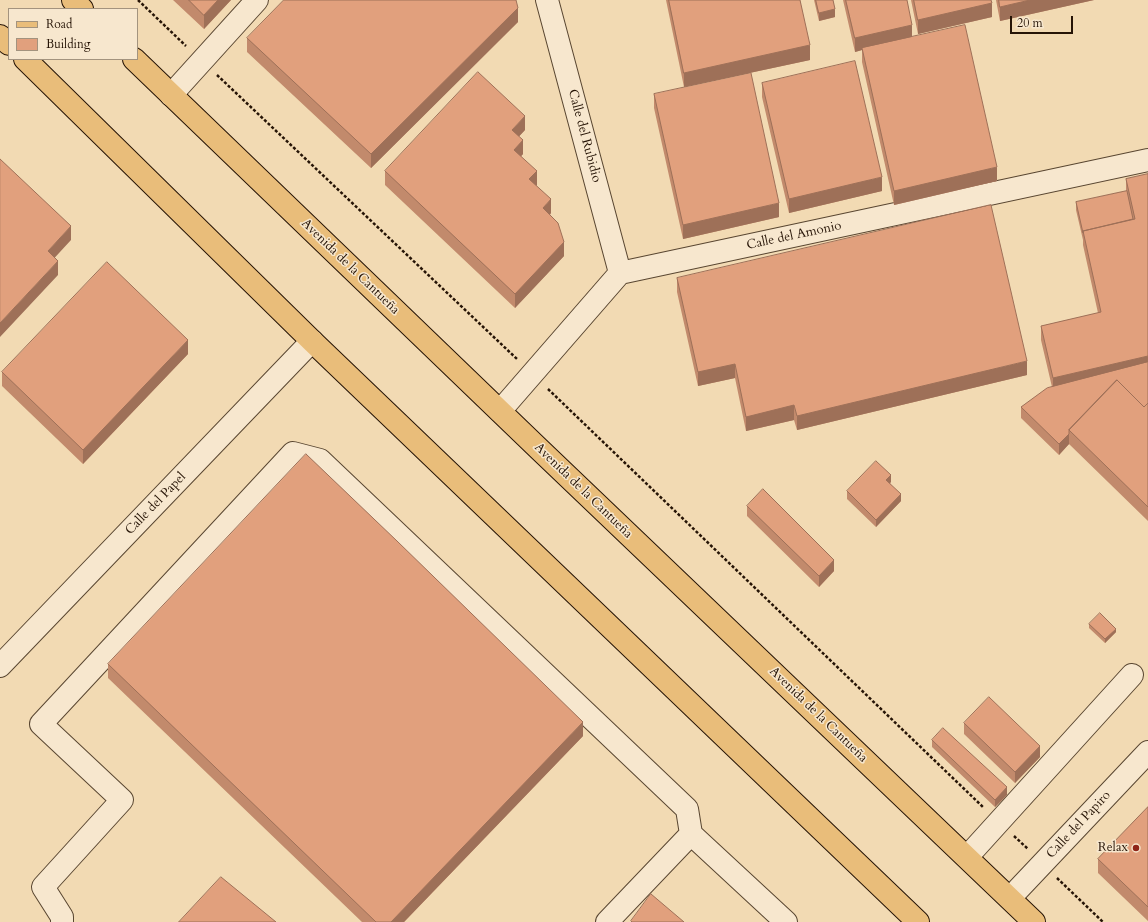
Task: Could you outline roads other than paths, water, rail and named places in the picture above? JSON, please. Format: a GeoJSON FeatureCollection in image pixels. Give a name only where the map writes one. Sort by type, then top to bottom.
{"type":"FeatureCollection","features":[{"type":"Feature","properties":{"kind":"main road"},"geometry":{"type":"LineString","coordinates":[[73,0],[81,8]]}},
{"type":"Feature","properties":{"kind":"main road"},"geometry":{"type":"LineString","coordinates":[[0,36],[8,43]]}},
{"type":"Feature","properties":{"kind":"main road"},"geometry":{"type":"LineString","coordinates":[[26,60],[312,341],[918,922]]}},
{"type":"Feature","properties":{"kind":"main road","name":"Avenida de la Cantueña"},"geometry":{"type":"LineString","coordinates":[[135,60],[1034,922]]}},
{"type":"Feature","properties":{"kind":"street"},"geometry":{"type":"LineString","coordinates":[[171,95],[257,0]]}},
{"type":"Feature","properties":{"kind":"street","name":"Calle del Rubidio"},"geometry":{"type":"LineString","coordinates":[[547,0],[620,273]]}},
{"type":"Feature","properties":{"kind":"street","name":"Calle del Amonio"},"geometry":{"type":"LineString","coordinates":[[620,273],[1148,160]]}},
{"type":"Feature","properties":{"kind":"street"},"geometry":{"type":"LineString","coordinates":[[500,411],[620,273]]}},
{"type":"Feature","properties":{"kind":"street","name":"Calle del Papel"},"geometry":{"type":"LineString","coordinates":[[0,666],[312,341]]}},
{"type":"Feature","properties":{"kind":"street"},"geometry":{"type":"LineString","coordinates":[[62,922],[62,917],[43,887],[122,800],[41,724],[293,453],[320,460],[687,808],[691,834],[786,922]]}},
{"type":"Feature","properties":{"kind":"street"},"geometry":{"type":"LineString","coordinates":[[967,857],[1132,675]]}},
{"type":"Feature","properties":{"kind":"street","name":"Calle del Papiro"},"geometry":{"type":"LineString","coordinates":[[1010,898],[1148,752]]}},
{"type":"Feature","properties":{"kind":"street"},"geometry":{"type":"LineString","coordinates":[[607,922],[691,834]]}},
{"type":"Feature","properties":{"kind":"place","name":"Relax"},"geometry":{"type":"Point","coordinates":[1136,848]}}]}
